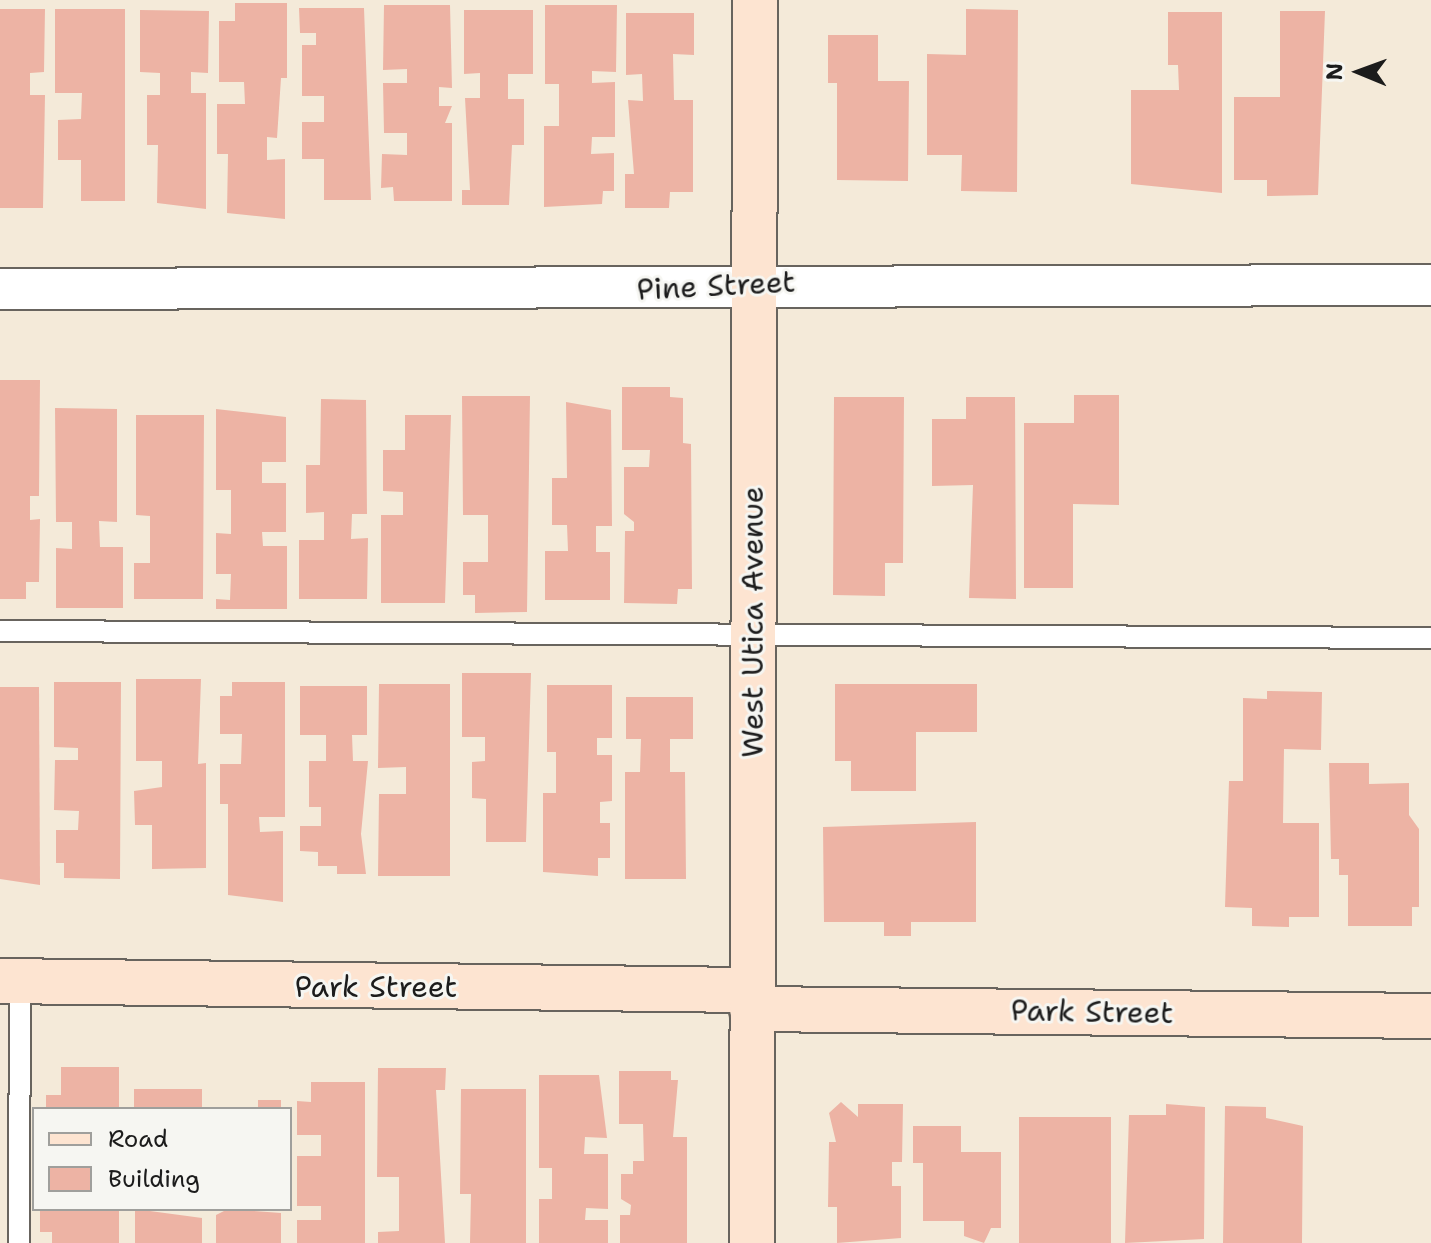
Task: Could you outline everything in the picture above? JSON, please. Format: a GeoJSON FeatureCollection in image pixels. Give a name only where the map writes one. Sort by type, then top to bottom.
{"type":"FeatureCollection","features":[{"type":"Feature","properties":{"kind":"street","name":"West Utica Avenue"},"geometry":{"type":"LineString","coordinates":[[752,1243],[755,0]]}},
{"type":"Feature","properties":{"kind":"street","name":"Pine Street"},"geometry":{"type":"LineString","coordinates":[[0,289],[1431,285]]}},
{"type":"Feature","properties":{"kind":"street","name":"Park Street"},"geometry":{"type":"LineString","coordinates":[[10,982],[1431,1016]]}},
{"type":"Feature","properties":{"kind":"lane"},"geometry":{"type":"LineString","coordinates":[[0,631],[753,632],[1431,638]]}},
{"type":"Feature","properties":{"kind":"lane"},"geometry":{"type":"LineString","coordinates":[[10,982],[19,1243]]}},
{"type":"Feature","properties":{"kind":"building"},"geometry":{"type":"Polygon","coordinates":[[[235,3],[287,3],[287,78],[281,78],[277,138],[267,137],[267,160],[285,159],[285,219],[227,213],[228,154],[217,154],[217,104],[245,104],[244,82],[219,82],[219,21],[235,21],[235,3]]]}},
{"type":"Feature","properties":{"kind":"building"},"geometry":{"type":"Polygon","coordinates":[[[384,5],[450,5],[452,88],[439,87],[439,106],[452,106],[445,123],[452,123],[452,201],[394,201],[393,187],[381,188],[382,154],[407,155],[407,133],[384,133],[383,83],[407,83],[407,69],[383,70],[384,5]]]}},
{"type":"Feature","properties":{"kind":"building"},"geometry":{"type":"Polygon","coordinates":[[[545,5],[617,5],[616,72],[592,71],[592,83],[615,82],[615,137],[592,137],[591,154],[614,153],[614,191],[603,191],[602,204],[544,207],[544,126],[559,126],[559,84],[545,84],[545,5]]]}},
{"type":"Feature","properties":{"kind":"building"},"geometry":{"type":"Polygon","coordinates":[[[299,8],[364,8],[371,200],[324,200],[324,159],[302,159],[302,122],[324,122],[324,96],[302,96],[302,45],[316,45],[316,33],[300,33],[299,8]]]}},
{"type":"Feature","properties":{"kind":"building"},"geometry":{"type":"Polygon","coordinates":[[[0,9],[45,9],[44,72],[30,73],[30,95],[45,95],[43,208],[0,208],[0,9]]]}},
{"type":"Feature","properties":{"kind":"building"},"geometry":{"type":"Polygon","coordinates":[[[55,9],[125,9],[125,201],[81,201],[81,160],[58,160],[58,120],[81,119],[82,93],[55,93],[55,9]]]}},
{"type":"Feature","properties":{"kind":"building"},"geometry":{"type":"Polygon","coordinates":[[[966,9],[1018,10],[1017,192],[961,191],[962,155],[927,155],[927,54],[966,55],[966,9]]]}},
{"type":"Feature","properties":{"kind":"building"},"geometry":{"type":"Polygon","coordinates":[[[140,10],[209,11],[208,73],[191,72],[191,93],[206,93],[206,209],[157,203],[158,145],[147,145],[147,95],[160,95],[160,73],[140,72],[140,10]]]}},
{"type":"Feature","properties":{"kind":"building"},"geometry":{"type":"Polygon","coordinates":[[[464,10],[533,10],[533,74],[508,74],[508,99],[524,99],[524,145],[512,145],[509,205],[462,205],[462,190],[470,190],[465,98],[480,98],[480,73],[464,74],[464,10]]]}},
{"type":"Feature","properties":{"kind":"building"},"geometry":{"type":"Polygon","coordinates":[[[1280,11],[1325,11],[1318,195],[1267,196],[1267,180],[1234,180],[1234,97],[1280,97],[1280,11]]]}},
{"type":"Feature","properties":{"kind":"building"},"geometry":{"type":"Polygon","coordinates":[[[1168,12],[1222,12],[1222,193],[1131,184],[1131,90],[1179,90],[1178,65],[1168,65],[1168,12]]]}},
{"type":"Feature","properties":{"kind":"building"},"geometry":{"type":"Polygon","coordinates":[[[626,13],[694,13],[694,55],[673,54],[674,100],[693,100],[693,192],[670,192],[669,208],[625,208],[625,174],[634,174],[628,100],[643,101],[642,74],[626,75],[626,13]]]}},
{"type":"Feature","properties":{"kind":"building"},"geometry":{"type":"Polygon","coordinates":[[[828,35],[878,35],[878,81],[909,81],[908,181],[837,180],[837,83],[828,83],[828,35]]]}},
{"type":"Feature","properties":{"kind":"building"},"geometry":{"type":"Polygon","coordinates":[[[0,380],[40,380],[39,496],[30,496],[30,520],[40,519],[39,582],[26,582],[26,599],[0,599],[0,380]]]}},
{"type":"Feature","properties":{"kind":"building"},"geometry":{"type":"Polygon","coordinates":[[[622,387],[670,387],[670,397],[683,398],[683,443],[691,444],[692,589],[678,589],[677,604],[624,603],[625,531],[634,531],[634,522],[624,514],[624,467],[649,467],[650,450],[622,450],[622,387]]]}},
{"type":"Feature","properties":{"kind":"building"},"geometry":{"type":"Polygon","coordinates":[[[1074,395],[1119,395],[1119,505],[1073,504],[1073,588],[1024,588],[1024,423],[1074,423],[1074,395]]]}},
{"type":"Feature","properties":{"kind":"building"},"geometry":{"type":"Polygon","coordinates":[[[462,396],[530,396],[527,612],[475,613],[475,595],[463,595],[463,562],[488,562],[488,515],[463,515],[462,396]]]}},
{"type":"Feature","properties":{"kind":"building"},"geometry":{"type":"Polygon","coordinates":[[[834,397],[904,397],[903,563],[885,563],[885,596],[833,595],[834,397]]]}},
{"type":"Feature","properties":{"kind":"building"},"geometry":{"type":"Polygon","coordinates":[[[966,397],[1015,397],[1016,599],[969,598],[973,485],[932,486],[932,419],[966,419],[966,397]]]}},
{"type":"Feature","properties":{"kind":"building"},"geometry":{"type":"Polygon","coordinates":[[[321,399],[366,400],[367,514],[352,514],[351,539],[368,538],[367,599],[299,599],[299,540],[324,540],[324,512],[306,513],[306,465],[320,465],[321,399]]]}},
{"type":"Feature","properties":{"kind":"building"},"geometry":{"type":"Polygon","coordinates":[[[566,402],[611,410],[612,526],[596,526],[596,552],[610,552],[610,600],[545,600],[545,551],[568,551],[567,525],[552,525],[552,478],[567,478],[566,402]]]}},
{"type":"Feature","properties":{"kind":"building"},"geometry":{"type":"Polygon","coordinates":[[[55,408],[117,409],[117,522],[99,521],[100,547],[123,547],[123,608],[56,608],[56,548],[72,549],[72,522],[56,522],[55,408]]]}},
{"type":"Feature","properties":{"kind":"building"},"geometry":{"type":"Polygon","coordinates":[[[216,409],[286,417],[286,462],[262,462],[262,483],[286,483],[286,532],[262,532],[263,546],[287,546],[287,609],[216,609],[216,599],[230,600],[231,574],[216,574],[216,533],[231,534],[231,490],[216,490],[216,409]]]}},
{"type":"Feature","properties":{"kind":"building"},"geometry":{"type":"Polygon","coordinates":[[[136,415],[204,415],[203,599],[134,599],[134,563],[150,563],[150,516],[136,515],[136,415]]]}},
{"type":"Feature","properties":{"kind":"building"},"geometry":{"type":"Polygon","coordinates":[[[405,415],[451,415],[445,603],[381,603],[381,515],[403,515],[403,492],[383,491],[383,450],[405,450],[405,415]]]}},
{"type":"Feature","properties":{"kind":"building"},"geometry":{"type":"Polygon","coordinates":[[[462,673],[531,673],[526,842],[486,842],[486,799],[472,798],[472,762],[485,761],[485,737],[462,737],[462,673]]]}},
{"type":"Feature","properties":{"kind":"building"},"geometry":{"type":"Polygon","coordinates":[[[136,679],[201,679],[198,764],[206,763],[206,868],[152,869],[152,825],[135,825],[134,791],[162,787],[162,761],[136,761],[136,679]]]}},
{"type":"Feature","properties":{"kind":"building"},"geometry":{"type":"Polygon","coordinates":[[[54,682],[121,682],[120,879],[64,878],[64,863],[56,863],[56,830],[78,830],[79,811],[54,810],[55,760],[78,760],[78,748],[54,747],[54,682]]]}},
{"type":"Feature","properties":{"kind":"building"},"geometry":{"type":"Polygon","coordinates":[[[232,682],[285,682],[285,817],[259,817],[260,832],[283,831],[283,902],[228,895],[228,804],[220,804],[220,764],[241,764],[242,734],[220,734],[220,696],[232,696],[232,682]]]}},
{"type":"Feature","properties":{"kind":"building"},"geometry":{"type":"Polygon","coordinates":[[[379,684],[450,684],[450,876],[378,876],[379,794],[406,794],[406,767],[378,768],[379,684]]]}},
{"type":"Feature","properties":{"kind":"building"},"geometry":{"type":"Polygon","coordinates":[[[835,684],[977,684],[977,732],[916,732],[916,791],[851,791],[851,761],[835,761],[835,684]]]}},
{"type":"Feature","properties":{"kind":"building"},"geometry":{"type":"Polygon","coordinates":[[[547,685],[612,685],[612,738],[597,738],[597,755],[612,755],[612,801],[600,802],[600,823],[610,823],[610,858],[598,858],[598,876],[543,872],[543,793],[556,793],[556,752],[547,752],[547,685]]]}},
{"type":"Feature","properties":{"kind":"building"},"geometry":{"type":"Polygon","coordinates":[[[300,686],[367,686],[367,735],[352,735],[353,761],[368,761],[361,834],[366,874],[337,874],[337,866],[318,866],[318,852],[300,851],[300,826],[321,826],[321,807],[309,807],[309,761],[326,761],[326,735],[300,735],[300,686]]]}},
{"type":"Feature","properties":{"kind":"building"},"geometry":{"type":"Polygon","coordinates":[[[0,687],[39,687],[40,885],[0,879],[0,687]]]}},
{"type":"Feature","properties":{"kind":"building"},"geometry":{"type":"Polygon","coordinates":[[[1267,691],[1322,692],[1321,750],[1284,749],[1283,823],[1319,823],[1319,917],[1289,917],[1289,927],[1252,926],[1252,908],[1225,907],[1229,781],[1243,781],[1243,698],[1267,699],[1267,691]]]}},
{"type":"Feature","properties":{"kind":"building"},"geometry":{"type":"Polygon","coordinates":[[[626,697],[693,697],[693,739],[670,739],[670,772],[685,772],[686,879],[625,879],[625,772],[640,772],[641,739],[626,739],[626,697]]]}},
{"type":"Feature","properties":{"kind":"building"},"geometry":{"type":"Polygon","coordinates":[[[1329,763],[1369,763],[1369,784],[1409,783],[1409,815],[1419,829],[1419,907],[1412,907],[1412,926],[1348,926],[1348,875],[1339,875],[1339,859],[1331,859],[1329,763]]]}},
{"type":"Feature","properties":{"kind":"building"},"geometry":{"type":"Polygon","coordinates":[[[976,822],[976,922],[911,922],[911,936],[884,936],[884,922],[824,922],[823,827],[976,822]]]}},
{"type":"Feature","properties":{"kind":"building"},"geometry":{"type":"Polygon","coordinates":[[[61,1067],[119,1067],[119,1107],[46,1107],[46,1095],[61,1095],[61,1067]]]}},
{"type":"Feature","properties":{"kind":"building"},"geometry":{"type":"Polygon","coordinates":[[[378,1068],[446,1068],[445,1090],[436,1090],[445,1243],[378,1243],[378,1232],[399,1231],[399,1177],[377,1177],[378,1068]]]}},
{"type":"Feature","properties":{"kind":"building"},"geometry":{"type":"Polygon","coordinates":[[[619,1071],[671,1071],[671,1080],[678,1080],[673,1137],[687,1137],[687,1243],[620,1243],[620,1215],[630,1215],[631,1205],[621,1199],[621,1174],[633,1174],[633,1161],[644,1161],[643,1124],[619,1124],[619,1071]]]}},
{"type":"Feature","properties":{"kind":"building"},"geometry":{"type":"Polygon","coordinates":[[[539,1075],[599,1075],[607,1138],[585,1137],[584,1154],[608,1154],[608,1209],[586,1208],[585,1220],[608,1220],[608,1243],[539,1243],[539,1199],[552,1199],[552,1168],[539,1168],[539,1075]]]}},
{"type":"Feature","properties":{"kind":"building"},"geometry":{"type":"Polygon","coordinates":[[[311,1082],[365,1082],[365,1243],[297,1243],[297,1220],[321,1220],[321,1206],[297,1206],[297,1156],[321,1156],[321,1135],[297,1135],[297,1101],[311,1102],[311,1082]]]}},
{"type":"Feature","properties":{"kind":"building"},"geometry":{"type":"Polygon","coordinates":[[[134,1089],[202,1089],[202,1107],[134,1107],[134,1089]]]}},
{"type":"Feature","properties":{"kind":"building"},"geometry":{"type":"Polygon","coordinates":[[[461,1089],[526,1089],[526,1243],[470,1243],[471,1194],[460,1194],[461,1089]]]}},
{"type":"Feature","properties":{"kind":"building"},"geometry":{"type":"Polygon","coordinates":[[[258,1100],[281,1100],[281,1107],[258,1107],[258,1100]]]}},
{"type":"Feature","properties":{"kind":"building"},"geometry":{"type":"Polygon","coordinates":[[[841,1102],[858,1117],[858,1104],[903,1104],[902,1162],[892,1162],[892,1186],[901,1186],[901,1238],[837,1243],[837,1207],[828,1207],[829,1142],[836,1142],[829,1113],[841,1102]]]}},
{"type":"Feature","properties":{"kind":"building"},"geometry":{"type":"Polygon","coordinates":[[[1166,1104],[1205,1107],[1204,1239],[1125,1243],[1129,1115],[1166,1115],[1166,1104]]]}},
{"type":"Feature","properties":{"kind":"building"},"geometry":{"type":"Polygon","coordinates":[[[1225,1106],[1266,1107],[1266,1118],[1303,1126],[1302,1243],[1223,1243],[1225,1106]]]}},
{"type":"Feature","properties":{"kind":"building"},"geometry":{"type":"Polygon","coordinates":[[[1019,1117],[1111,1117],[1111,1243],[1019,1243],[1019,1117]]]}},
{"type":"Feature","properties":{"kind":"building"},"geometry":{"type":"Polygon","coordinates":[[[913,1126],[961,1126],[961,1152],[1001,1152],[1001,1228],[991,1228],[984,1243],[964,1236],[964,1221],[923,1221],[923,1163],[913,1163],[913,1126]]]}},
{"type":"Feature","properties":{"kind":"building"},"geometry":{"type":"Polygon","coordinates":[[[40,1211],[119,1211],[119,1243],[52,1243],[52,1232],[40,1232],[40,1211]]]}},
{"type":"Feature","properties":{"kind":"building"},"geometry":{"type":"Polygon","coordinates":[[[135,1211],[202,1218],[202,1243],[135,1243],[135,1211]]]}},
{"type":"Feature","properties":{"kind":"building"},"geometry":{"type":"Polygon","coordinates":[[[224,1211],[281,1213],[281,1243],[216,1243],[216,1215],[224,1211]]]}}]}
